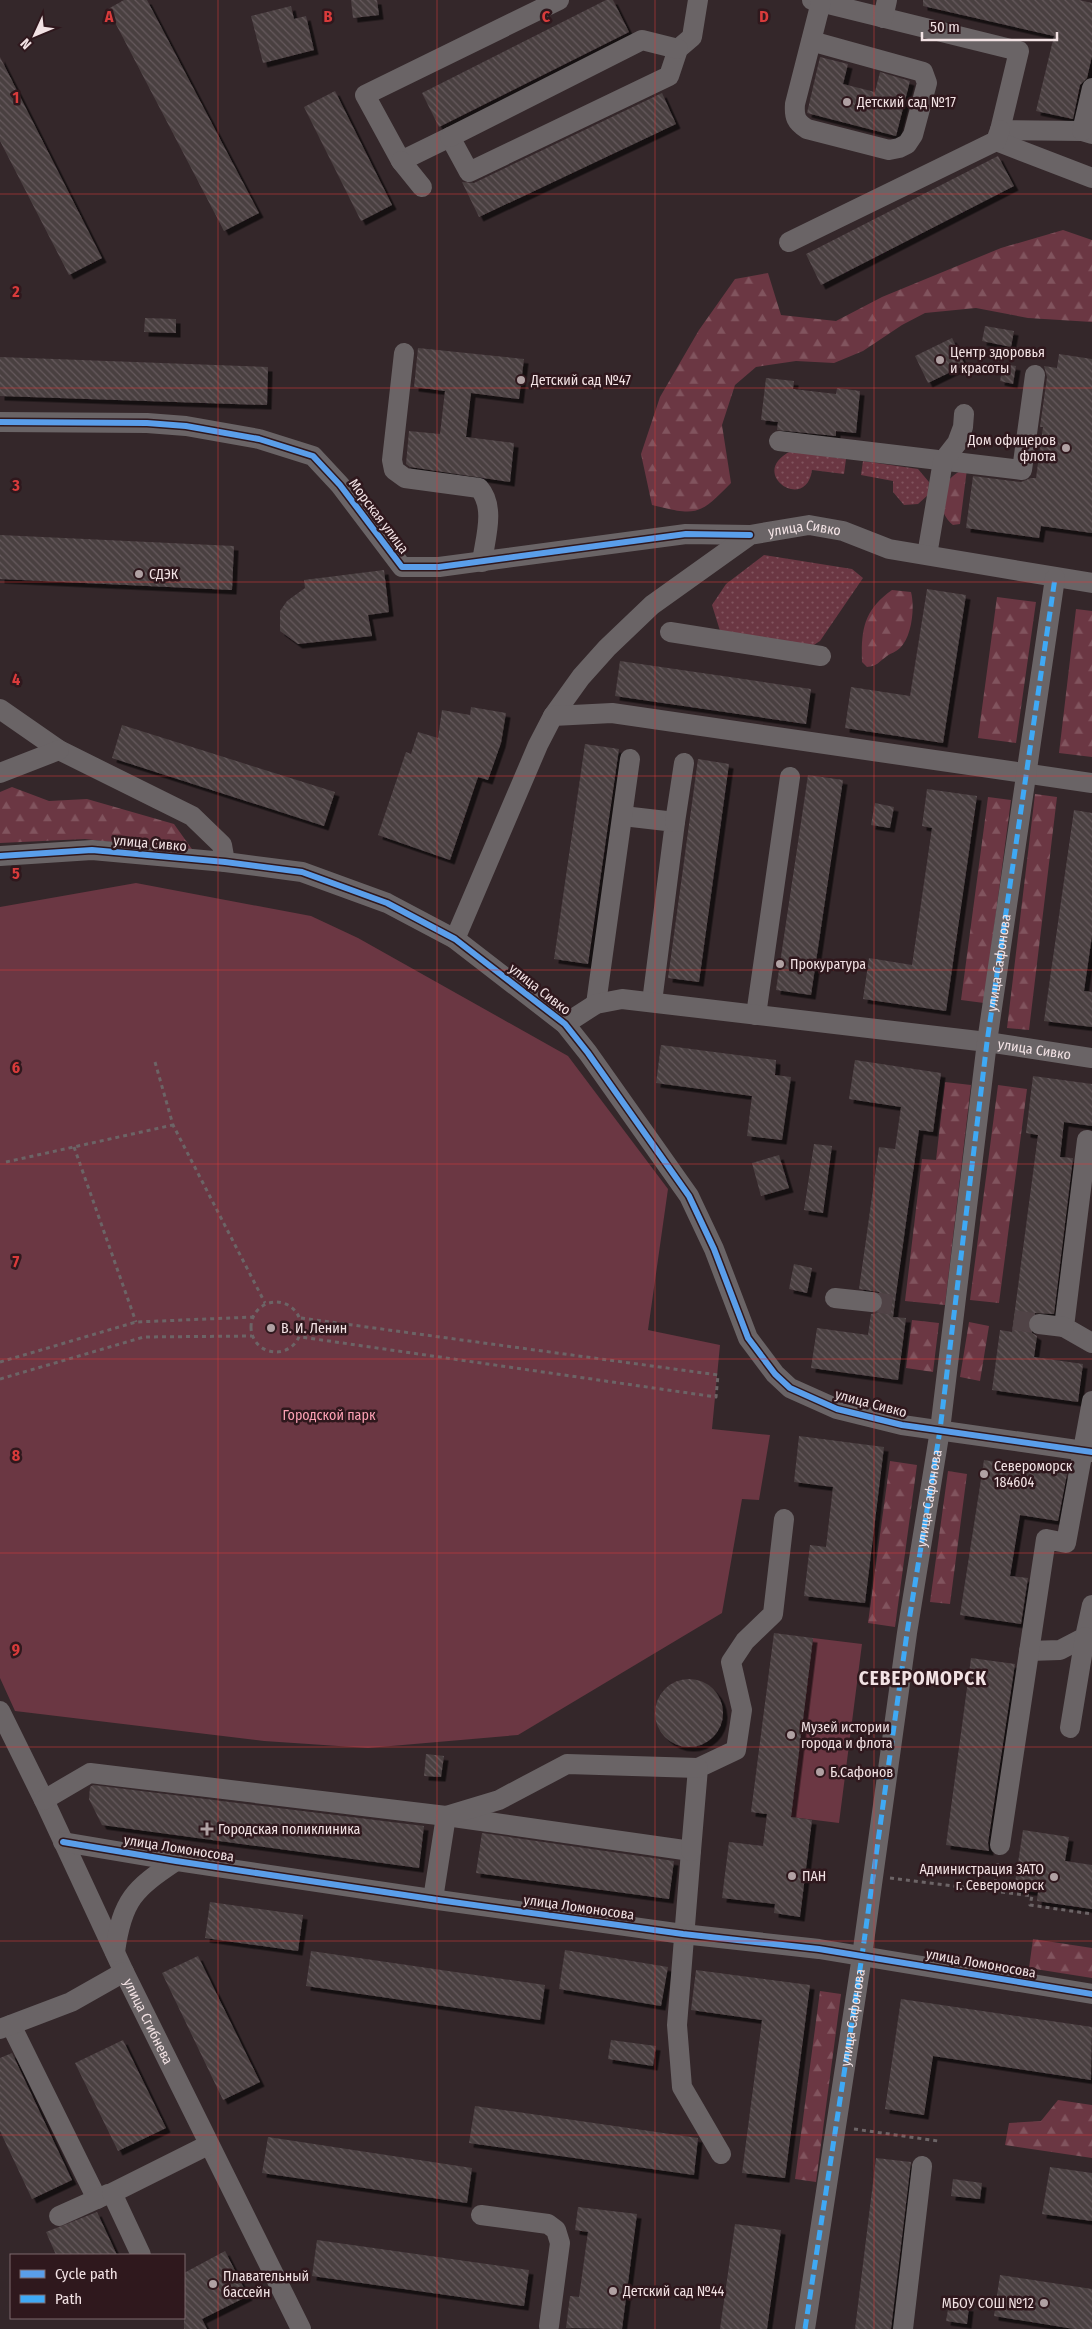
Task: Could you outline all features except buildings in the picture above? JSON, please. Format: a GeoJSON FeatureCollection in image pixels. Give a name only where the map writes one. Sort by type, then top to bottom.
{"type":"FeatureCollection","features":[{"type":"Feature","properties":{"kind":"street"},"geometry":{"type":"LineString","coordinates":[[422,187],[401,160],[365,94],[559,0]]}},
{"type":"Feature","properties":{"kind":"street"},"geometry":{"type":"LineString","coordinates":[[450,137],[469,172],[669,76],[678,49],[692,37],[698,0]]}},
{"type":"Feature","properties":{"kind":"street"},"geometry":{"type":"LineString","coordinates":[[811,41],[923,72],[927,83],[914,134],[907,144],[900,148],[889,150],[807,129],[799,124],[794,116],[795,104],[811,41],[817,1],[885,9],[1019,51],[998,135]]}},
{"type":"Feature","properties":{"kind":"street"},"geometry":{"type":"LineString","coordinates":[[401,160],[642,40],[678,49]]}},
{"type":"Feature","properties":{"kind":"street"},"geometry":{"type":"LineString","coordinates":[[790,242],[998,135],[1087,133],[1092,88]]}},
{"type":"Feature","properties":{"kind":"street"},"geometry":{"type":"LineString","coordinates":[[998,135],[1092,178]]}},
{"type":"Feature","properties":{"kind":"street"},"geometry":{"type":"LineString","coordinates":[[404,353],[392,460],[394,470],[404,478],[479,488],[486,495],[488,506],[482,562]]}},
{"type":"Feature","properties":{"kind":"street"},"geometry":{"type":"LineString","coordinates":[[779,441],[1022,470],[1035,375]]}},
{"type":"Feature","properties":{"kind":"street"},"geometry":{"type":"LineString","coordinates":[[928,555],[943,462],[957,443],[964,427],[964,414]]}},
{"type":"Feature","properties":{"kind":"street","name":"Морская улица"},"geometry":{"type":"LineString","coordinates":[[0,422],[147,423],[186,426],[259,439],[313,456],[340,485],[402,567],[439,567],[686,534],[750,535]]}},
{"type":"Feature","properties":{"kind":"street","name":"улица Сивко"},"geometry":{"type":"LineString","coordinates":[[455,939],[538,745],[553,716],[587,670],[652,605],[750,535],[809,525],[843,531],[889,549],[1092,583]]}},
{"type":"Feature","properties":{"kind":"street","name":"улица Сафонова"},"geometry":{"type":"LineString","coordinates":[[805,2329],[940,1430],[987,1042],[1055,578]]}},
{"type":"Feature","properties":{"kind":"street"},"geometry":{"type":"LineString","coordinates":[[670,632],[821,656]]}},
{"type":"Feature","properties":{"kind":"street"},"geometry":{"type":"LineString","coordinates":[[0,709],[59,750],[192,816],[222,845],[225,862]]}},
{"type":"Feature","properties":{"kind":"street"},"geometry":{"type":"LineString","coordinates":[[553,716],[612,713],[1092,783]]}},
{"type":"Feature","properties":{"kind":"street"},"geometry":{"type":"LineString","coordinates":[[0,773],[59,750]]}},
{"type":"Feature","properties":{"kind":"street"},"geometry":{"type":"LineString","coordinates":[[596,1004],[630,760]]}},
{"type":"Feature","properties":{"kind":"street"},"geometry":{"type":"LineString","coordinates":[[652,1002],[684,763]]}},
{"type":"Feature","properties":{"kind":"street"},"geometry":{"type":"LineString","coordinates":[[756,1015],[790,777]]}},
{"type":"Feature","properties":{"kind":"street"},"geometry":{"type":"LineString","coordinates":[[623,816],[675,822]]}},
{"type":"Feature","properties":{"kind":"street","name":"улица Сивко"},"geometry":{"type":"LineString","coordinates":[[0,856],[92,850],[225,862],[302,872],[387,903],[455,939],[565,1024],[689,1196],[714,1249],[748,1338],[775,1374],[790,1388],[837,1409],[902,1425],[1088,1451]]}},
{"type":"Feature","properties":{"kind":"street","name":"улица Сивко"},"geometry":{"type":"LineString","coordinates":[[565,1024],[596,1004],[622,999],[987,1042],[1092,1058]]}},
{"type":"Feature","properties":{"kind":"street"},"geometry":{"type":"LineString","coordinates":[[1064,1328],[1087,1140]]}},
{"type":"Feature","properties":{"kind":"street"},"geometry":{"type":"LineString","coordinates":[[834,1298],[872,1302]]}},
{"type":"Feature","properties":{"kind":"street"},"geometry":{"type":"LineString","coordinates":[[1039,1324],[1064,1328],[1092,1343]]}},
{"type":"Feature","properties":{"kind":"street"},"geometry":{"type":"LineString","coordinates":[[999,1854],[1046,1539],[1066,1543],[1088,1451],[1092,1401]]}},
{"type":"Feature","properties":{"kind":"street"},"geometry":{"type":"LineString","coordinates":[[446,1816],[499,1800],[567,1764],[698,1768],[736,1750],[742,1710],[731,1662],[745,1641],[773,1614],[784,1519]]}},
{"type":"Feature","properties":{"kind":"street"},"geometry":{"type":"LineString","coordinates":[[1070,1728],[1092,1605]]}},
{"type":"Feature","properties":{"kind":"street"},"geometry":{"type":"LineString","coordinates":[[1029,1652],[1060,1650],[1085,1637]]}},
{"type":"Feature","properties":{"kind":"street","name":"улица Сгибнева"},"geometry":{"type":"LineString","coordinates":[[2,1718],[44,1800],[124,1972],[208,2145],[302,2329]]}},
{"type":"Feature","properties":{"kind":"street"},"geometry":{"type":"LineString","coordinates":[[698,1768],[677,2025],[682,2087],[721,2154]]}},
{"type":"Feature","properties":{"kind":"street"},"geometry":{"type":"LineString","coordinates":[[44,1800],[90,1773],[446,1816],[690,1851]]}},
{"type":"Feature","properties":{"kind":"street"},"geometry":{"type":"LineString","coordinates":[[433,1899],[446,1816]]}},
{"type":"Feature","properties":{"kind":"street","name":"улица Ломоносова"},"geometry":{"type":"LineString","coordinates":[[63,1842],[176,1861],[433,1899],[683,1934],[862,1956],[1092,1994]]}},
{"type":"Feature","properties":{"kind":"street","name":"улица Ломоносова"},"geometry":{"type":"LineString","coordinates":[[115,1952],[118,1927],[127,1904],[145,1882],[176,1861]]}},
{"type":"Feature","properties":{"kind":"street"},"geometry":{"type":"LineString","coordinates":[[124,1972],[71,2002],[6,2027],[140,2254]]}},
{"type":"Feature","properties":{"kind":"street"},"geometry":{"type":"LineString","coordinates":[[59,2216],[105,2196],[208,2145]]}},
{"type":"Feature","properties":{"kind":"street"},"geometry":{"type":"LineString","coordinates":[[903,2329],[922,2166]]}},
{"type":"Feature","properties":{"kind":"street"},"geometry":{"type":"LineString","coordinates":[[481,2215],[548,2224],[556,2230],[560,2243],[549,2326]]}},
{"type":"Feature","properties":{"kind":"path"},"geometry":{"type":"LineString","coordinates":[[155,1062],[173,1125],[265,1304]]}},
{"type":"Feature","properties":{"kind":"path"},"geometry":{"type":"LineString","coordinates":[[6,1162],[173,1125]]}},
{"type":"Feature","properties":{"kind":"path"},"geometry":{"type":"LineString","coordinates":[[74,1147],[136,1322]]}},
{"type":"Feature","properties":{"kind":"path"},"geometry":{"type":"LineString","coordinates":[[280,1301],[295,1310],[301,1318],[301,1337],[288,1351],[269,1353],[255,1344],[252,1336],[254,1317],[255,1311],[265,1304],[280,1301]]}},
{"type":"Feature","properties":{"kind":"path"},"geometry":{"type":"LineString","coordinates":[[0,1362],[136,1322],[254,1317]]}},
{"type":"Feature","properties":{"kind":"path"},"geometry":{"type":"LineString","coordinates":[[301,1318],[718,1375],[716,1397],[301,1337]]}},
{"type":"Feature","properties":{"kind":"path"},"geometry":{"type":"LineString","coordinates":[[0,1379],[144,1337],[252,1336]]}},
{"type":"Feature","properties":{"kind":"path"},"geometry":{"type":"LineString","coordinates":[[994,1891],[999,1854]]}},
{"type":"Feature","properties":{"kind":"path"},"geometry":{"type":"LineString","coordinates":[[873,1876],[1032,1896],[1030,1905],[1092,1914]]}},
{"type":"Feature","properties":{"kind":"path"},"geometry":{"type":"LineString","coordinates":[[836,2126],[938,2141]]}},
{"type":"Feature","properties":{"kind":"green space"},"geometry":{"type":"Polygon","coordinates":[[[1063,230],[1092,240],[1092,322],[1028,318],[976,308],[925,313],[902,325],[863,351],[834,363],[796,361],[756,367],[735,385],[722,425],[731,483],[711,502],[696,511],[678,511],[652,505],[641,454],[660,397],[699,330],[735,279],[768,273],[781,315],[836,321],[882,297],[1001,248],[1063,230]]]}},
{"type":"Feature","properties":{"kind":"green space"},"geometry":{"type":"Polygon","coordinates":[[[791,451],[846,459],[844,474],[812,470],[808,483],[800,489],[791,489],[782,485],[776,478],[774,469],[779,460],[791,451]]]}},
{"type":"Feature","properties":{"kind":"green space"},"geometry":{"type":"Polygon","coordinates":[[[863,461],[918,469],[929,482],[928,495],[918,504],[904,505],[893,492],[893,481],[861,475],[863,461]]]}},
{"type":"Feature","properties":{"kind":"green space"},"geometry":{"type":"Polygon","coordinates":[[[967,469],[960,524],[953,525],[943,510],[942,493],[951,478],[958,472],[967,469]]]}},
{"type":"Feature","properties":{"kind":"green space"},"geometry":{"type":"Polygon","coordinates":[[[764,555],[852,569],[863,578],[820,641],[806,650],[721,634],[712,605],[726,584],[764,555]]]}},
{"type":"Feature","properties":{"kind":"green space"},"geometry":{"type":"Polygon","coordinates":[[[892,590],[911,592],[912,622],[910,629],[904,643],[898,649],[876,665],[867,667],[862,662],[862,640],[866,621],[875,605],[892,590]]]}},
{"type":"Feature","properties":{"kind":"green space"},"geometry":{"type":"Polygon","coordinates":[[[997,597],[1036,602],[1016,743],[978,738],[997,597]]]}},
{"type":"Feature","properties":{"kind":"green space"},"geometry":{"type":"Polygon","coordinates":[[[1076,609],[1092,611],[1092,757],[1059,753],[1076,609]]]}},
{"type":"Feature","properties":{"kind":"green space"},"geometry":{"type":"Polygon","coordinates":[[[12,787],[49,801],[87,799],[174,824],[194,852],[85,839],[0,843],[0,792],[12,787]]]}},
{"type":"Feature","properties":{"kind":"green space"},"geometry":{"type":"Polygon","coordinates":[[[1035,794],[1057,797],[1029,1030],[1007,1028],[1035,794]]]}},
{"type":"Feature","properties":{"kind":"green space"},"geometry":{"type":"Polygon","coordinates":[[[988,797],[1011,800],[984,1003],[961,1000],[988,797]]]}},
{"type":"Feature","properties":{"kind":"green space","name":"Городской парк"},"geometry":{"type":"Polygon","coordinates":[[[136,883],[311,916],[358,938],[568,1056],[668,1189],[648,1330],[720,1345],[712,1429],[770,1435],[759,1500],[742,1499],[722,1613],[518,1735],[368,1748],[264,1741],[15,1711],[0,1678],[0,907],[136,883]]]}},
{"type":"Feature","properties":{"kind":"green space"},"geometry":{"type":"Polygon","coordinates":[[[945,1082],[971,1085],[945,1305],[905,1301],[922,1159],[936,1160],[945,1082]]]}},
{"type":"Feature","properties":{"kind":"green space"},"geometry":{"type":"Polygon","coordinates":[[[998,1085],[1027,1089],[999,1303],[970,1300],[998,1085]]]}},
{"type":"Feature","properties":{"kind":"green space"},"geometry":{"type":"Polygon","coordinates":[[[912,1320],[939,1323],[933,1372],[906,1368],[912,1320]]]}},
{"type":"Feature","properties":{"kind":"green space"},"geometry":{"type":"Polygon","coordinates":[[[969,1322],[989,1326],[980,1381],[960,1377],[969,1322]]]}},
{"type":"Feature","properties":{"kind":"green space"},"geometry":{"type":"Polygon","coordinates":[[[890,1461],[917,1465],[895,1627],[868,1623],[890,1461]]]}},
{"type":"Feature","properties":{"kind":"green space"},"geometry":{"type":"Polygon","coordinates":[[[948,1471],[967,1474],[950,1604],[930,1602],[948,1471]]]}},
{"type":"Feature","properties":{"kind":"green space"},"geometry":{"type":"Polygon","coordinates":[[[813,1638],[862,1644],[839,1823],[791,1817],[813,1638]]]}},
{"type":"Feature","properties":{"kind":"green space"},"geometry":{"type":"Polygon","coordinates":[[[1033,1939],[1092,1948],[1092,1978],[1029,1968],[1033,1939]]]}},
{"type":"Feature","properties":{"kind":"green space"},"geometry":{"type":"Polygon","coordinates":[[[820,1991],[841,1994],[816,2182],[795,2179],[820,1991]]]}},
{"type":"Feature","properties":{"kind":"green space"},"geometry":{"type":"Polygon","coordinates":[[[1058,2100],[1092,2105],[1092,2158],[1005,2145],[1009,2123],[1041,2121],[1058,2100]]]}},
{"type":"Feature","properties":{"kind":"tunnel"},"geometry":{"type":"LineString","coordinates":[[872,1302],[895,1305]]}},
{"type":"Feature","properties":{"kind":"tunnel"},"geometry":{"type":"LineString","coordinates":[[1014,1320],[1039,1324]]}},
{"type":"Feature","properties":{"kind":"marked path"},"geometry":{"type":"LineString","coordinates":[[805,2329],[862,1956],[907,1633],[940,1430],[987,1042],[1055,578]]}},
{"type":"Feature","properties":{"kind":"cycle path"},"geometry":{"type":"LineString","coordinates":[[0,422],[147,423],[186,426],[259,439],[313,456],[340,485],[402,567],[439,567],[686,534],[750,535]]}},
{"type":"Feature","properties":{"kind":"cycle path"},"geometry":{"type":"LineString","coordinates":[[0,856],[92,850],[225,862],[302,872],[387,903],[455,939],[565,1024],[588,1053],[689,1196],[714,1249],[748,1338],[775,1374],[790,1388],[837,1409],[902,1425],[1092,1452]]}},
{"type":"Feature","properties":{"kind":"cycle path"},"geometry":{"type":"LineString","coordinates":[[63,1842],[176,1861],[438,1900],[683,1934],[819,1949],[1092,1994]]}},
{"type":"Feature","properties":{"kind":"place","name":"Детский сад №17"},"geometry":{"type":"Point","coordinates":[847,102]}},
{"type":"Feature","properties":{"kind":"place","name":"Центр здоровья и красоты"},"geometry":{"type":"Point","coordinates":[940,360]}},
{"type":"Feature","properties":{"kind":"place","name":"Детский сад №47"},"geometry":{"type":"Point","coordinates":[521,380]}},
{"type":"Feature","properties":{"kind":"place","name":"Дом офицеров флота"},"geometry":{"type":"Point","coordinates":[1066,448]}},
{"type":"Feature","properties":{"kind":"place","name":"СДЭК"},"geometry":{"type":"Point","coordinates":[139,574]}},
{"type":"Feature","properties":{"kind":"place","name":"Прокуратура"},"geometry":{"type":"Point","coordinates":[780,964]}},
{"type":"Feature","properties":{"kind":"place","name":"В. И. Ленин"},"geometry":{"type":"Point","coordinates":[271,1328]}},
{"type":"Feature","properties":{"kind":"place","name":"Североморск 184604"},"geometry":{"type":"Point","coordinates":[984,1474]}},
{"type":"Feature","properties":{"kind":"place","name":"Музей истории города и флота"},"geometry":{"type":"Point","coordinates":[791,1735]}},
{"type":"Feature","properties":{"kind":"place","name":"Б.Сафонов"},"geometry":{"type":"Point","coordinates":[820,1772]}},
{"type":"Feature","properties":{"kind":"place","name":"Городская поликлиника"},"geometry":{"type":"Point","coordinates":[207,1829]}},
{"type":"Feature","properties":{"kind":"place","name":"ПАН"},"geometry":{"type":"Point","coordinates":[792,1876]}},
{"type":"Feature","properties":{"kind":"place","name":"Администрация ЗАТО г. Североморск"},"geometry":{"type":"Point","coordinates":[1054,1877]}},
{"type":"Feature","properties":{"kind":"place","name":"Плавательный бассейн"},"geometry":{"type":"Point","coordinates":[213,2284]}},
{"type":"Feature","properties":{"kind":"place","name":"Детский сад №44"},"geometry":{"type":"Point","coordinates":[613,2291]}},
{"type":"Feature","properties":{"kind":"place","name":"МБОУ СОШ №12"},"geometry":{"type":"Point","coordinates":[1044,2303]}},
{"type":"Feature","properties":{"kind":"district","name":"СЕВЕРОМОРСК"},"geometry":{"type":"Point","coordinates":[923,1678]}}]}
